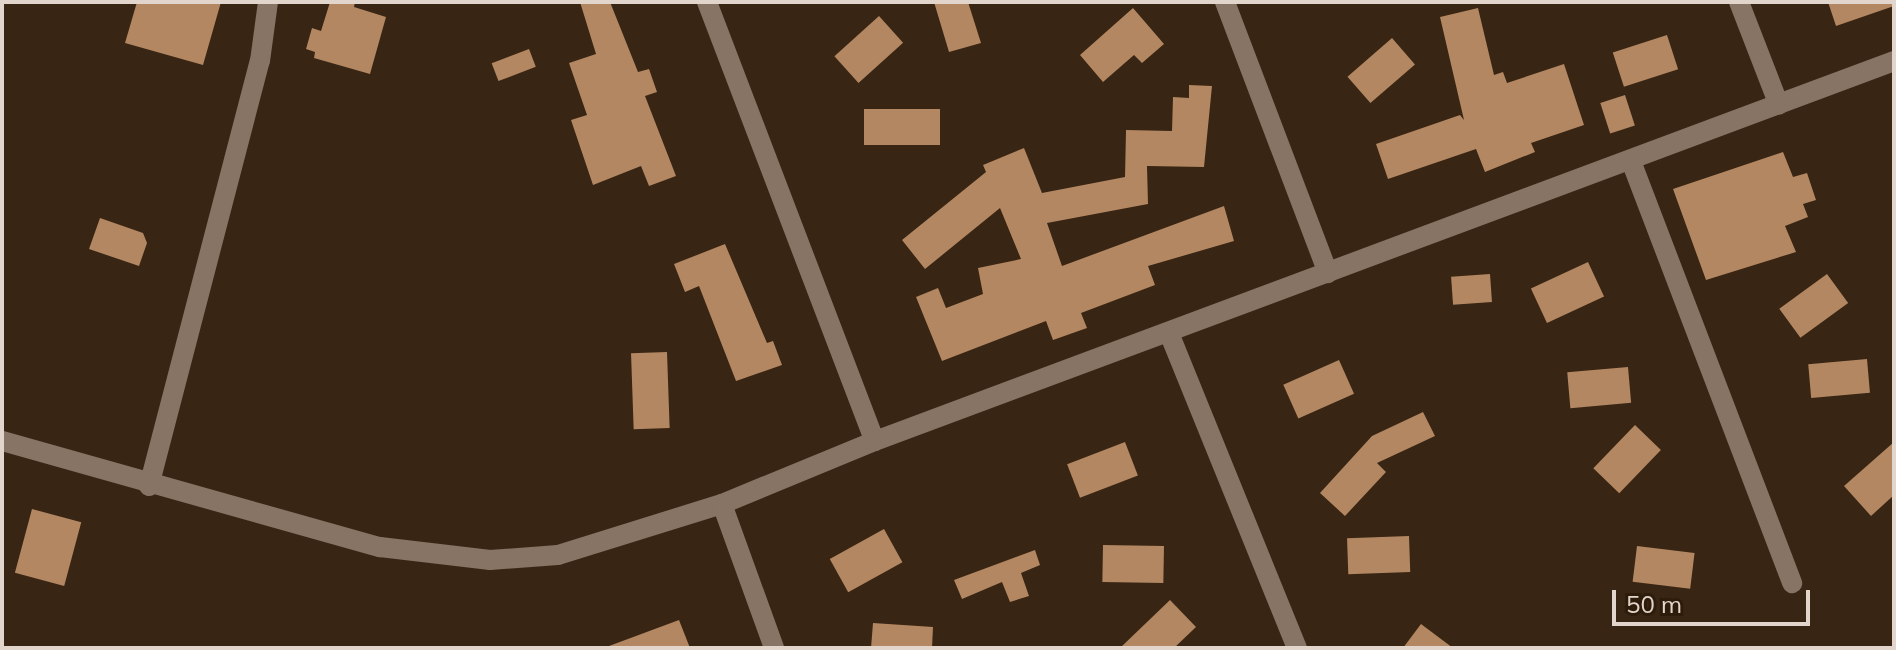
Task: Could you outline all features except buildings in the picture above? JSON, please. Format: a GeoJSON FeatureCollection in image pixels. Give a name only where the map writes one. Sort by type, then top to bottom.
{"type":"FeatureCollection","features":[{"type":"Feature","properties":{"kind":"street"},"geometry":{"type":"LineString","coordinates":[[149,486],[260,61],[268,2]]}},
{"type":"Feature","properties":{"kind":"street"},"geometry":{"type":"LineString","coordinates":[[707,2],[875,441]]}},
{"type":"Feature","properties":{"kind":"street"},"geometry":{"type":"LineString","coordinates":[[1225,2],[1328,273]]}},
{"type":"Feature","properties":{"kind":"street"},"geometry":{"type":"LineString","coordinates":[[1739,2],[1779,105]]}},
{"type":"Feature","properties":{"kind":"street"},"geometry":{"type":"LineString","coordinates":[[2,441],[149,486],[380,547],[490,560],[558,555],[598,546],[722,504],[875,441],[1894,61]]}},
{"type":"Feature","properties":{"kind":"street"},"geometry":{"type":"LineString","coordinates":[[1631,161],[1792,583]]}},
{"type":"Feature","properties":{"kind":"street"},"geometry":{"type":"LineString","coordinates":[[1169,333],[1297,648]]}},
{"type":"Feature","properties":{"kind":"street"},"geometry":{"type":"LineString","coordinates":[[722,504],[774,648]]}}]}
